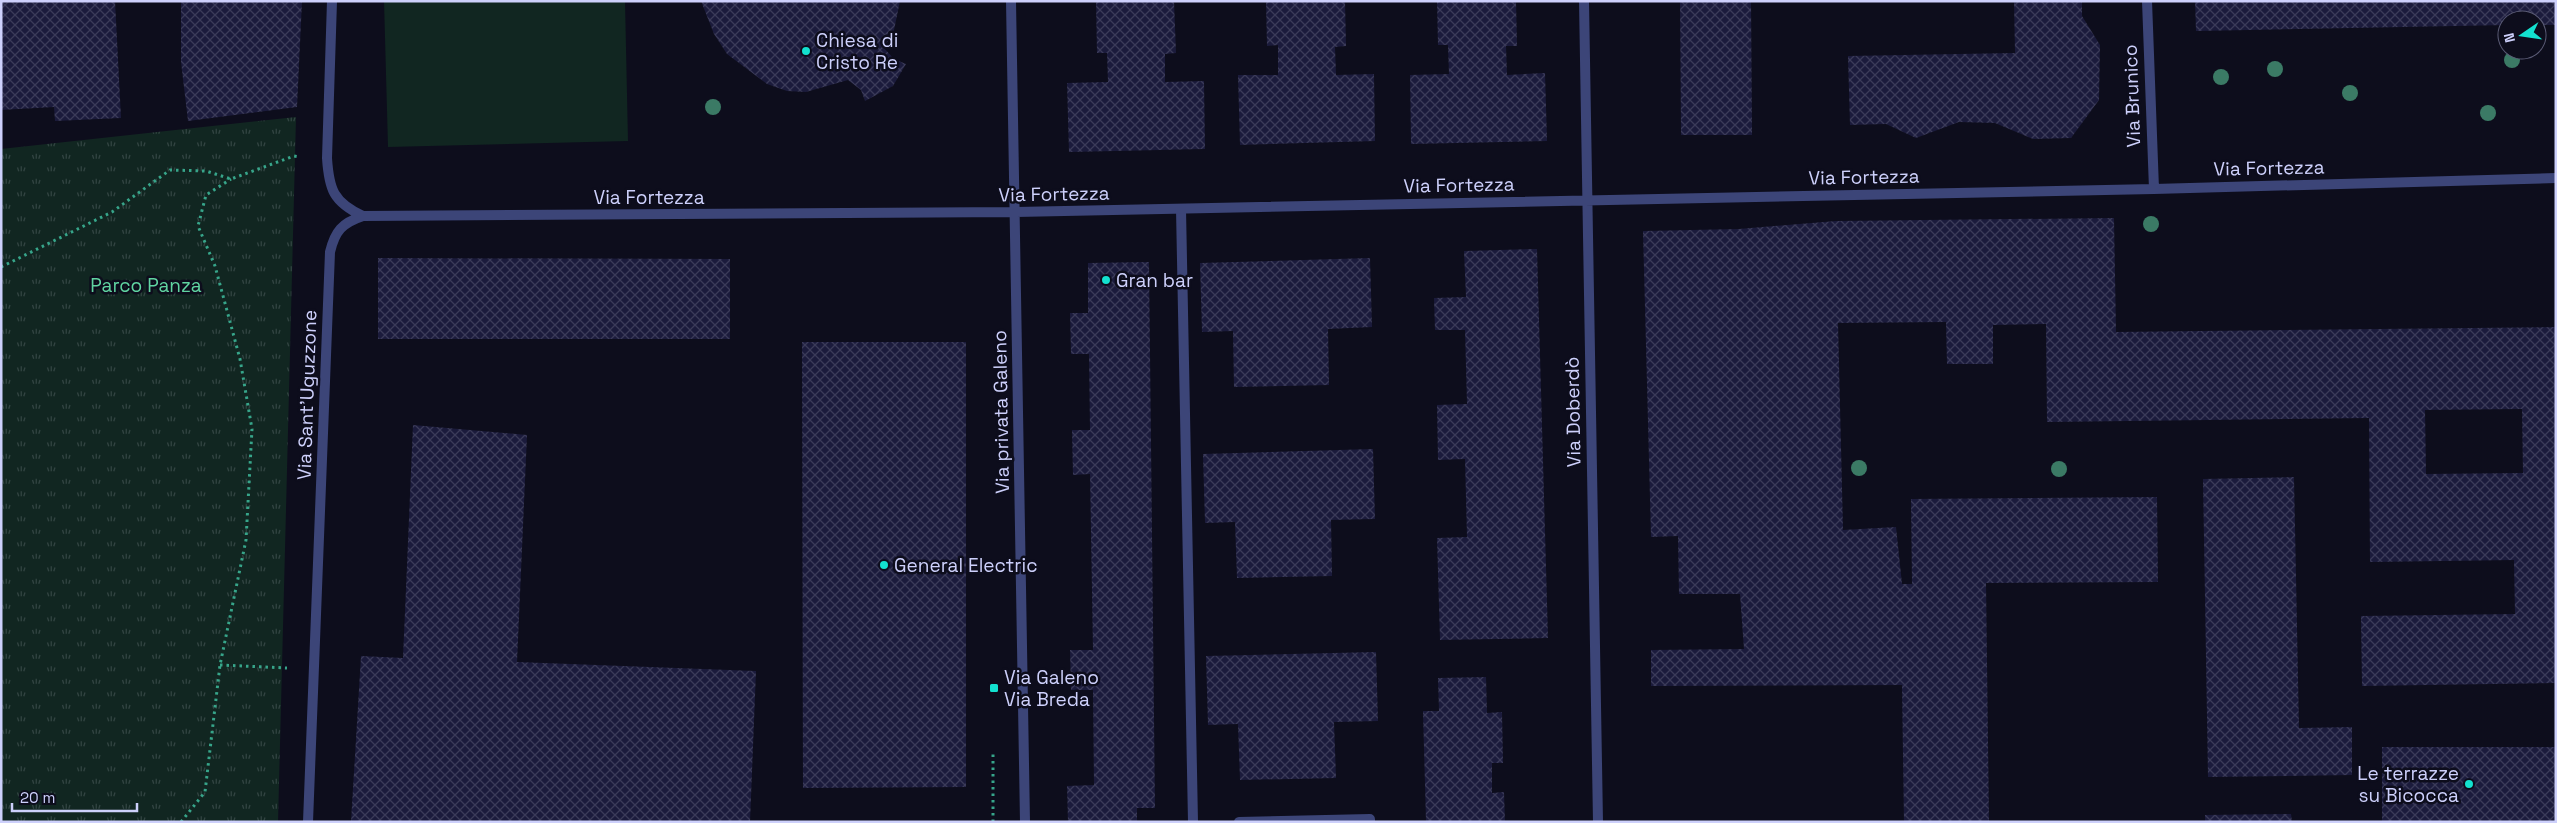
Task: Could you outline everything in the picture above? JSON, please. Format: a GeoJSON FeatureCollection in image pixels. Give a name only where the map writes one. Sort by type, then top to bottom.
{"type":"FeatureCollection","features":[{"type":"Feature","properties":{"kind":"street"},"geometry":{"type":"LineString","coordinates":[[332,1],[328,176],[333,193],[340,203],[362,216]]}},
{"type":"Feature","properties":{"kind":"street","name":"Via privata Galeno"},"geometry":{"type":"LineString","coordinates":[[1011,1],[1025,822]]}},
{"type":"Feature","properties":{"kind":"street","name":"Via Doberdò"},"geometry":{"type":"LineString","coordinates":[[1584,1],[1598,822]]}},
{"type":"Feature","properties":{"kind":"street","name":"Via Brunico"},"geometry":{"type":"LineString","coordinates":[[2147,1],[2154,189]]}},
{"type":"Feature","properties":{"kind":"street","name":"Via Fortezza"},"geometry":{"type":"LineString","coordinates":[[362,216],[1015,212],[2154,189],[2556,178]]}},
{"type":"Feature","properties":{"kind":"street"},"geometry":{"type":"LineString","coordinates":[[1181,209],[1193,822]]}},
{"type":"Feature","properties":{"kind":"street","name":"Via Sant'Uguzzone"},"geometry":{"type":"LineString","coordinates":[[308,822],[330,252],[333,238],[339,228],[349,220],[362,216]]}},
{"type":"Feature","properties":{"kind":"street"},"geometry":{"type":"LineString","coordinates":[[1240,822],[1370,819],[1370,822]]}},
{"type":"Feature","properties":{"kind":"path"},"geometry":{"type":"LineString","coordinates":[[181,822],[205,792],[220,665],[246,540],[252,429],[240,359],[215,266],[198,226],[206,195],[231,179],[294,156],[301,157]]}},
{"type":"Feature","properties":{"kind":"path"},"geometry":{"type":"LineString","coordinates":[[1,267],[112,212],[170,170],[206,171],[231,179]]}},
{"type":"Feature","properties":{"kind":"path"},"geometry":{"type":"LineString","coordinates":[[220,665],[314,669]]}},
{"type":"Feature","properties":{"kind":"path"},"geometry":{"type":"LineString","coordinates":[[993,753],[993,822]]}},
{"type":"Feature","properties":{"kind":"green space"},"geometry":{"type":"Polygon","coordinates":[[[384,1],[625,1],[628,141],[388,147],[384,1]]]}},
{"type":"Feature","properties":{"kind":"green space","name":"Parco Panza"},"geometry":{"type":"Polygon","coordinates":[[[296,117],[278,822],[1,822],[1,149],[296,117]]]}},
{"type":"Feature","properties":{"kind":"building"},"geometry":{"type":"Polygon","coordinates":[[[1,1],[115,1],[121,118],[55,121],[54,107],[1,110],[1,1]]]}},
{"type":"Feature","properties":{"kind":"building"},"geometry":{"type":"Polygon","coordinates":[[[181,1],[302,1],[297,107],[188,121],[181,62],[181,1]]]}},
{"type":"Feature","properties":{"kind":"building","name":"Chiesa di Cristo Re"},"geometry":{"type":"Polygon","coordinates":[[[701,1],[900,1],[894,30],[884,48],[894,59],[906,64],[893,86],[865,101],[861,90],[848,80],[806,92],[787,91],[767,84],[727,54],[714,34],[701,1]]]}},
{"type":"Feature","properties":{"kind":"building"},"geometry":{"type":"Polygon","coordinates":[[[1096,1],[1174,1],[1176,53],[1165,54],[1165,82],[1204,81],[1205,149],[1069,152],[1067,83],[1108,82],[1107,53],[1097,53],[1096,1]]]}},
{"type":"Feature","properties":{"kind":"building"},"geometry":{"type":"Polygon","coordinates":[[[1266,1],[1345,1],[1346,46],[1335,47],[1336,75],[1374,74],[1375,141],[1240,145],[1238,75],[1278,75],[1278,45],[1267,46],[1266,1]]]}},
{"type":"Feature","properties":{"kind":"building"},"geometry":{"type":"Polygon","coordinates":[[[1437,1],[1516,1],[1517,46],[1506,46],[1507,75],[1545,73],[1547,141],[1411,144],[1410,75],[1449,74],[1448,45],[1438,45],[1437,1]]]}},
{"type":"Feature","properties":{"kind":"building"},"geometry":{"type":"Polygon","coordinates":[[[1680,1],[1751,1],[1752,135],[1681,135],[1680,1]]]}},
{"type":"Feature","properties":{"kind":"building"},"geometry":{"type":"Polygon","coordinates":[[[2014,1],[2082,1],[2082,16],[2100,45],[2099,100],[2071,138],[2033,139],[1995,123],[1959,122],[1916,138],[1886,124],[1850,125],[1848,56],[2015,53],[2014,1]]]}},
{"type":"Feature","properties":{"kind":"building"},"geometry":{"type":"Polygon","coordinates":[[[2195,1],[2556,1],[2556,25],[2547,25],[2547,10],[2497,10],[2497,25],[2196,31],[2195,1]]]}},
{"type":"Feature","properties":{"kind":"building"},"geometry":{"type":"Polygon","coordinates":[[[2114,218],[2116,332],[2556,327],[2556,683],[2362,686],[2361,616],[2515,614],[2514,560],[2370,562],[2369,418],[2047,422],[2046,324],[1993,325],[1993,364],[1947,364],[1946,322],[1838,323],[1843,530],[1896,527],[1902,584],[1912,584],[1911,499],[2157,497],[2158,582],[1986,583],[1989,822],[1904,822],[1902,685],[1651,686],[1651,650],[1744,649],[1740,594],[1679,594],[1678,536],[1651,537],[1643,231],[1739,229],[1836,221],[2114,218]],[[2522,409],[2425,410],[2426,474],[2523,473],[2522,409]]]}},
{"type":"Feature","properties":{"kind":"building"},"geometry":{"type":"Polygon","coordinates":[[[1537,249],[1548,638],[1440,640],[1437,538],[1467,537],[1465,459],[1438,460],[1437,405],[1467,404],[1465,330],[1435,330],[1434,298],[1466,297],[1464,251],[1537,249]]]}},
{"type":"Feature","properties":{"kind":"building"},"geometry":{"type":"Polygon","coordinates":[[[378,258],[730,259],[730,339],[378,339],[378,258]]]}},
{"type":"Feature","properties":{"kind":"building"},"geometry":{"type":"Polygon","coordinates":[[[1370,258],[1372,327],[1328,329],[1329,385],[1234,387],[1233,331],[1202,332],[1200,263],[1370,258]]]}},
{"type":"Feature","properties":{"kind":"building"},"geometry":{"type":"Polygon","coordinates":[[[1149,262],[1155,808],[1137,808],[1137,822],[1068,822],[1067,786],[1094,785],[1093,690],[1071,690],[1070,650],[1093,650],[1090,474],[1073,475],[1072,430],[1090,430],[1089,354],[1071,354],[1070,313],[1088,313],[1088,263],[1149,262]]]}},
{"type":"Feature","properties":{"kind":"building","name":"General Electric"},"geometry":{"type":"Polygon","coordinates":[[[802,342],[966,342],[966,787],[803,788],[802,342]]]}},
{"type":"Feature","properties":{"kind":"building"},"geometry":{"type":"Polygon","coordinates":[[[413,425],[527,435],[517,662],[756,671],[750,822],[351,822],[361,656],[403,658],[413,425]]]}},
{"type":"Feature","properties":{"kind":"building"},"geometry":{"type":"Polygon","coordinates":[[[1373,449],[1375,519],[1331,520],[1332,576],[1237,578],[1235,522],[1205,523],[1203,454],[1373,449]]]}},
{"type":"Feature","properties":{"kind":"building"},"geometry":{"type":"Polygon","coordinates":[[[2294,477],[2299,728],[2352,727],[2352,775],[2208,777],[2203,479],[2294,477]]]}},
{"type":"Feature","properties":{"kind":"building"},"geometry":{"type":"Polygon","coordinates":[[[1376,652],[1378,721],[1334,722],[1336,778],[1240,780],[1238,724],[1208,725],[1206,656],[1376,652]]]}},
{"type":"Feature","properties":{"kind":"building"},"geometry":{"type":"Polygon","coordinates":[[[1486,677],[1487,713],[1502,712],[1503,763],[1492,763],[1492,793],[1504,792],[1505,822],[1426,822],[1423,711],[1439,711],[1438,678],[1486,677]]]}},
{"type":"Feature","properties":{"kind":"building","name":"Le terrazze su Bicocca"},"geometry":{"type":"Polygon","coordinates":[[[2382,747],[2556,747],[2556,822],[2382,822],[2382,747]]]}},
{"type":"Feature","properties":{"kind":"building"},"geometry":{"type":"Polygon","coordinates":[[[2291,814],[2292,822],[2205,822],[2205,815],[2291,814]]]}},
{"type":"Feature","properties":{"kind":"place","name":"Chiesa di Cristo Re"},"geometry":{"type":"Point","coordinates":[806,51]}},
{"type":"Feature","properties":{"kind":"place","name":"Gran bar"},"geometry":{"type":"Point","coordinates":[1106,280]}},
{"type":"Feature","properties":{"kind":"place","name":"General Electric"},"geometry":{"type":"Point","coordinates":[884,565]}},
{"type":"Feature","properties":{"kind":"place","name":"Via Galeno Via Breda"},"geometry":{"type":"Point","coordinates":[994,688]}},
{"type":"Feature","properties":{"kind":"place","name":"Le terrazze su Bicocca"},"geometry":{"type":"Point","coordinates":[2469,784]}}]}
